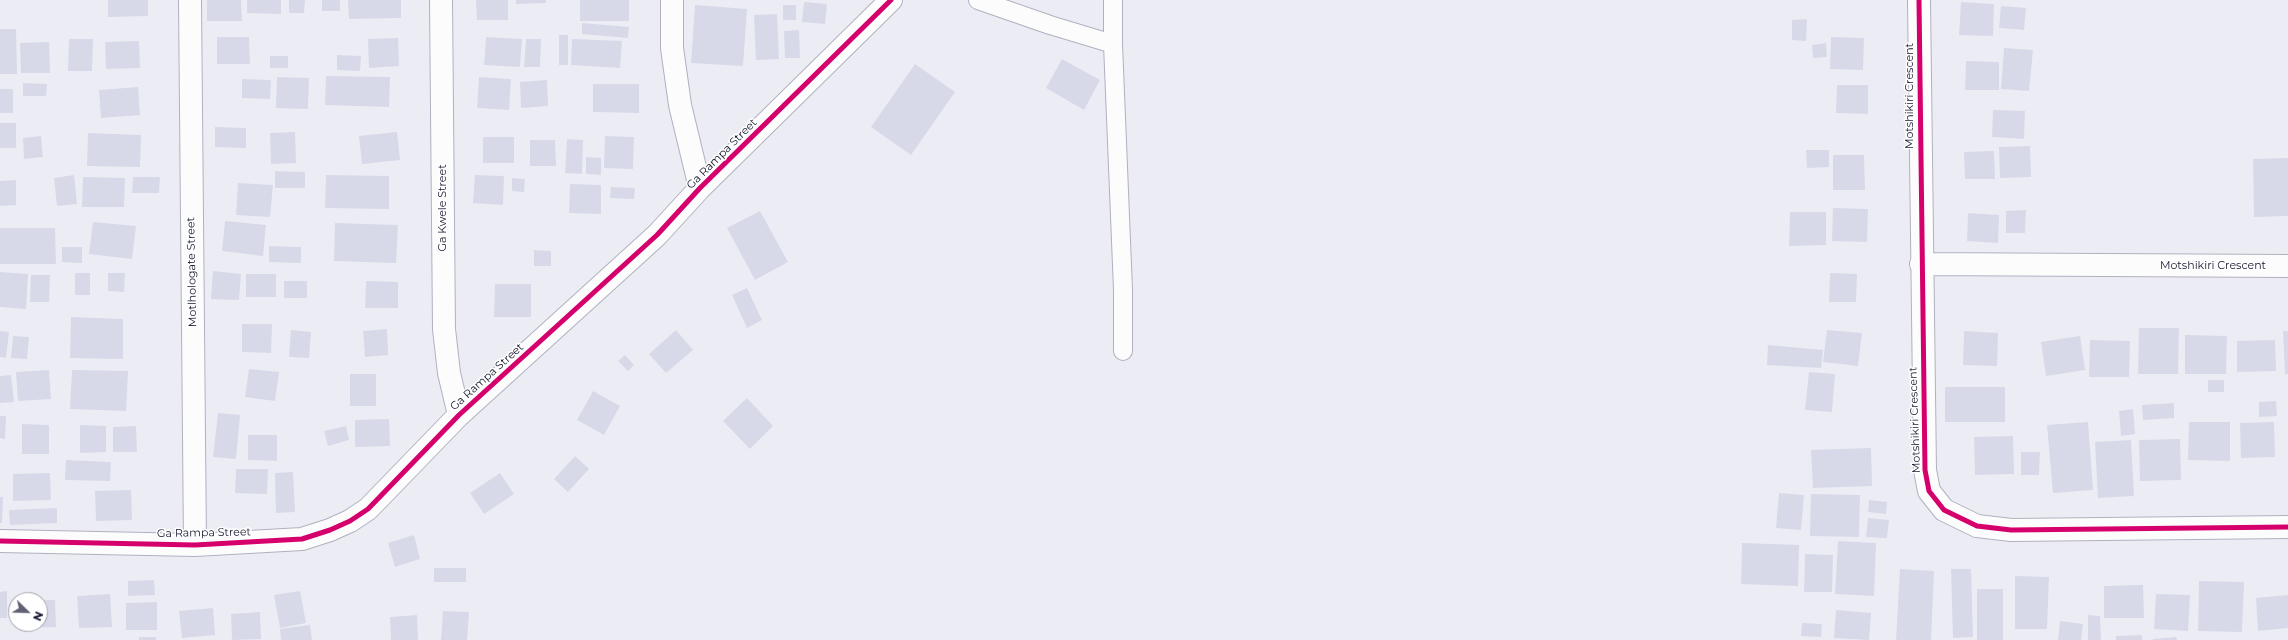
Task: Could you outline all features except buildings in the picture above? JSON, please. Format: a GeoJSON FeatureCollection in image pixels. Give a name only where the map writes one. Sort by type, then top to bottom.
{"type":"FeatureCollection","features":[{"type":"Feature","properties":{"kind":"street","name":"Motlhologate Street"},"geometry":{"type":"LineString","coordinates":[[190,0],[195,545]]}},
{"type":"Feature","properties":{"kind":"street","name":"Ga Kwele Street"},"geometry":{"type":"LineString","coordinates":[[441,0],[444,329],[449,373],[459,415]]}},
{"type":"Feature","properties":{"kind":"street"},"geometry":{"type":"LineString","coordinates":[[672,0],[672,48],[680,105],[700,188]]}},
{"type":"Feature","properties":{"kind":"street","name":"Ga Rampa Street"},"geometry":{"type":"LineString","coordinates":[[0,542],[195,545],[302,539],[330,530],[350,521],[368,509],[459,415],[657,235],[700,188],[891,0]]}},
{"type":"Feature","properties":{"kind":"street","name":"Motshikiri Crescent"},"geometry":{"type":"LineString","coordinates":[[1919,0],[1921,264],[1925,470],[1929,492],[1944,510],[1977,526],[2011,530],[2288,527]]}},
{"type":"Feature","properties":{"kind":"street","name":"Motshikiri Crescent"},"geometry":{"type":"LineString","coordinates":[[1921,264],[2288,266]]}},
{"type":"Feature","properties":{"kind":"lane"},"geometry":{"type":"LineString","coordinates":[[978,0],[1050,25],[1113,44]]}},
{"type":"Feature","properties":{"kind":"lane"},"geometry":{"type":"LineString","coordinates":[[1113,0],[1113,44],[1123,290],[1123,351]]}},
{"type":"Feature","properties":{"kind":"cycle path"},"geometry":{"type":"LineString","coordinates":[[0,541],[195,545],[302,539],[330,530],[350,521],[368,509],[459,415],[657,235],[700,188],[891,0]]}},
{"type":"Feature","properties":{"kind":"cycle path"},"geometry":{"type":"LineString","coordinates":[[1919,0],[1925,470],[1929,491],[1944,510],[1977,526],[2011,530],[2288,527]]}}]}
